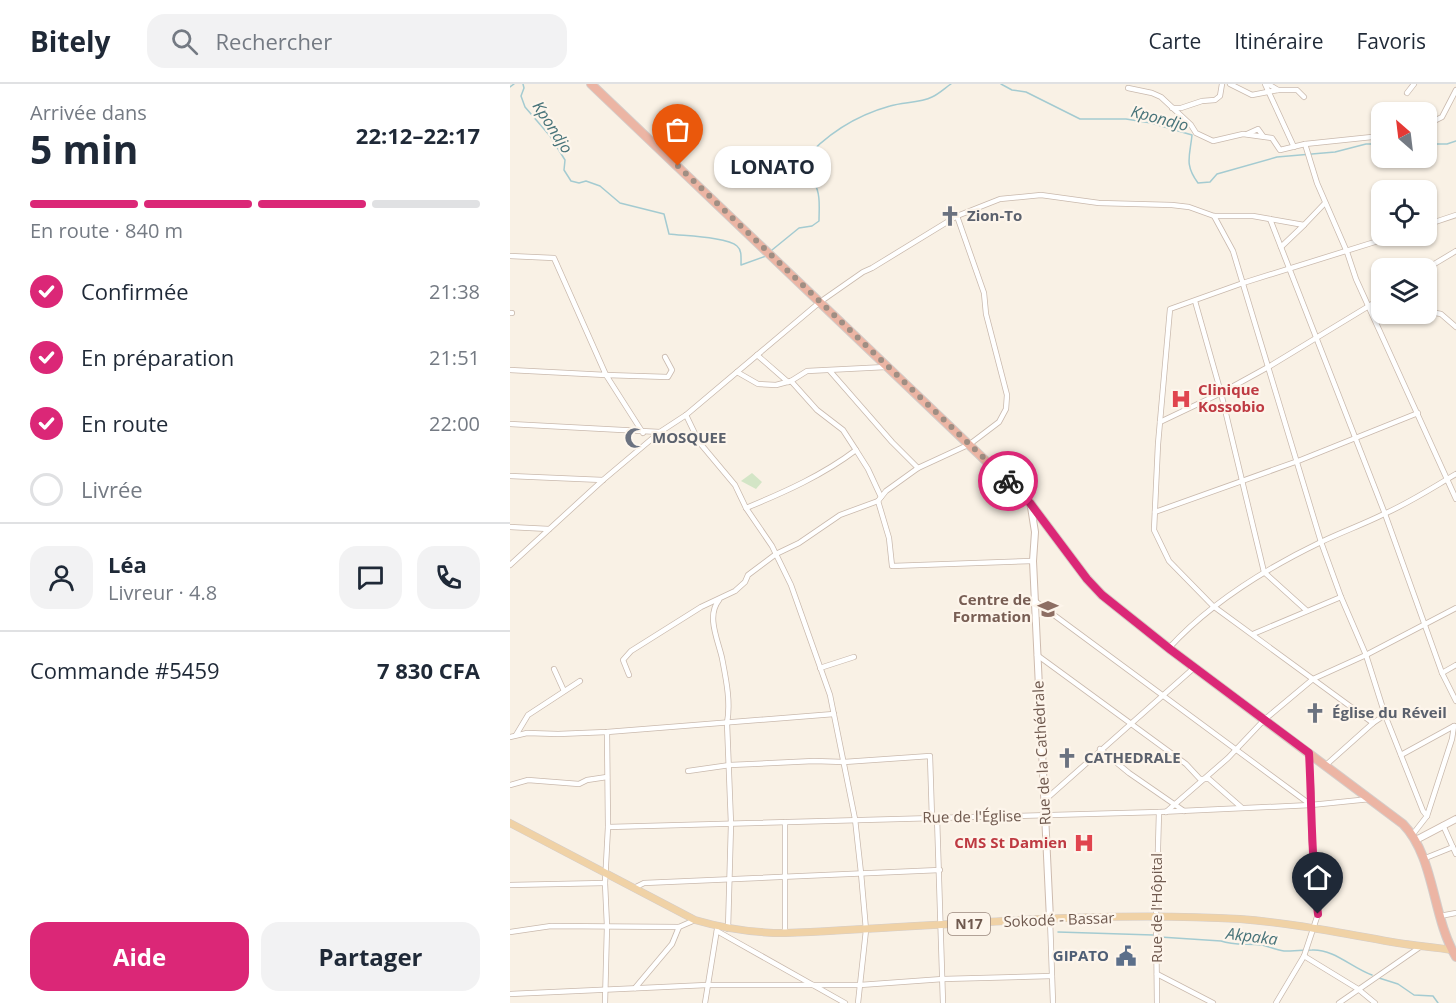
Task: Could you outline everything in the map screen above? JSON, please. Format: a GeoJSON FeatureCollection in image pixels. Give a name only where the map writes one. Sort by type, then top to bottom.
{"type":"FeatureCollection","features":[{"type":"Feature","properties":{"kind":"highway"},"geometry":{"type":"LineString","coordinates":[[591,84],[1030,503],[1095,588],[1168,648],[1398,818],[1414,837],[1424,859],[1440,916],[1455,953]]}},
{"type":"Feature","properties":{"kind":"main road","name":"Sokodé - Bassar"},"geometry":{"type":"LineString","coordinates":[[510,823],[696,920],[717,928],[758,933],[785,933],[1050,919],[1156,917],[1238,919],[1314,928],[1455,953]]}},
{"type":"Feature","properties":{"kind":"street"},"geometry":{"type":"LineString","coordinates":[[1172,108],[1215,100],[1220,96],[1222,84]]}},
{"type":"Feature","properties":{"kind":"street"},"geometry":{"type":"LineString","coordinates":[[1230,84],[1252,95],[1278,90],[1297,90],[1304,97]]}},
{"type":"Feature","properties":{"kind":"street"},"geometry":{"type":"LineString","coordinates":[[1267,84],[1294,147]]}},
{"type":"Feature","properties":{"kind":"street"},"geometry":{"type":"LineString","coordinates":[[1267,84],[1278,90]]}},
{"type":"Feature","properties":{"kind":"street"},"geometry":{"type":"LineString","coordinates":[[1407,93],[1414,84]]}},
{"type":"Feature","properties":{"kind":"street"},"geometry":{"type":"LineString","coordinates":[[1128,88],[1161,97],[1191,125],[1196,133],[1213,141],[1247,134],[1263,136],[1272,138],[1280,150],[1371,137]]}},
{"type":"Feature","properties":{"kind":"street"},"geometry":{"type":"LineString","coordinates":[[1437,120],[1442,117],[1456,90]]}},
{"type":"Feature","properties":{"kind":"street"},"geometry":{"type":"LineString","coordinates":[[1306,146],[1317,183],[1368,306],[1456,499]]}},
{"type":"Feature","properties":{"kind":"street"},"geometry":{"type":"LineString","coordinates":[[510,565],[603,480],[660,432],[686,416],[820,302],[862,272],[957,216],[1000,199],[1041,195],[1099,203],[1172,205],[1189,207],[1214,216],[1253,216],[1304,225]]}},
{"type":"Feature","properties":{"kind":"street"},"geometry":{"type":"LineString","coordinates":[[1281,248],[1325,203]]}},
{"type":"Feature","properties":{"kind":"street"},"geometry":{"type":"LineString","coordinates":[[1437,221],[1456,214]]}},
{"type":"Feature","properties":{"kind":"street"},"geometry":{"type":"LineString","coordinates":[[629,675],[623,664],[625,656],[698,608],[735,591],[745,582],[748,575],[776,554],[799,543],[840,515],[879,499],[886,491],[918,468],[970,444],[999,422],[1006,409],[1007,395],[986,314],[984,293],[957,216]]}},
{"type":"Feature","properties":{"kind":"street"},"geometry":{"type":"LineString","coordinates":[[1214,216],[1233,251],[1270,366],[1321,542],[1366,655],[1385,715],[1427,816]]}},
{"type":"Feature","properties":{"kind":"street"},"geometry":{"type":"LineString","coordinates":[[1270,219],[1385,514],[1442,673],[1456,701]]}},
{"type":"Feature","properties":{"kind":"street"},"geometry":{"type":"LineString","coordinates":[[1371,244],[1170,309],[1160,422],[1154,530],[1169,561],[1213,606],[1372,723]]}},
{"type":"Feature","properties":{"kind":"street"},"geometry":{"type":"LineString","coordinates":[[1437,262],[1456,251]]}},
{"type":"Feature","properties":{"kind":"street"},"geometry":{"type":"LineString","coordinates":[[510,256],[554,258],[606,375],[643,433]]}},
{"type":"Feature","properties":{"kind":"street"},"geometry":{"type":"LineString","coordinates":[[1195,301],[1221,393],[1264,572],[1306,610]]}},
{"type":"Feature","properties":{"kind":"street"},"geometry":{"type":"LineString","coordinates":[[1160,422],[1221,393],[1270,366],[1371,304]]}},
{"type":"Feature","properties":{"kind":"street"},"geometry":{"type":"LineString","coordinates":[[1437,313],[1456,327]]}},
{"type":"Feature","properties":{"kind":"street"},"geometry":{"type":"LineString","coordinates":[[757,355],[817,410],[843,430],[856,450],[868,469],[879,499],[889,538],[892,566],[1033,561]]}},
{"type":"Feature","properties":{"kind":"street"},"geometry":{"type":"LineString","coordinates":[[510,370],[668,376],[672,370],[665,357]]}},
{"type":"Feature","properties":{"kind":"street"},"geometry":{"type":"LineString","coordinates":[[737,372],[758,384],[776,385],[789,382],[807,371],[887,367]]}},
{"type":"Feature","properties":{"kind":"street"},"geometry":{"type":"LineString","coordinates":[[831,371],[892,442],[918,468]]}},
{"type":"Feature","properties":{"kind":"street"},"geometry":{"type":"LineString","coordinates":[[1155,512],[1298,461],[1418,414]]}},
{"type":"Feature","properties":{"kind":"street"},"geometry":{"type":"LineString","coordinates":[[686,416],[699,442],[735,485],[776,554],[791,585],[830,695],[855,819],[861,873],[866,930],[858,1003]]}},
{"type":"Feature","properties":{"kind":"street"},"geometry":{"type":"LineString","coordinates":[[510,424],[643,433],[660,432]]}},
{"type":"Feature","properties":{"kind":"street"},"geometry":{"type":"LineString","coordinates":[[747,508],[836,465],[856,450]]}},
{"type":"Feature","properties":{"kind":"street"},"geometry":{"type":"LineString","coordinates":[[1168,648],[1190,625],[1213,606],[1264,572],[1321,542],[1385,514],[1456,474]]}},
{"type":"Feature","properties":{"kind":"street"},"geometry":{"type":"LineString","coordinates":[[510,476],[603,480]]}},
{"type":"Feature","properties":{"kind":"street","name":"Rue de la Cathédrale"},"geometry":{"type":"LineString","coordinates":[[1030,503],[1035,532],[1033,561],[1053,1003]]}},
{"type":"Feature","properties":{"kind":"street"},"geometry":{"type":"LineString","coordinates":[[510,527],[549,529]]}},
{"type":"Feature","properties":{"kind":"street"},"geometry":{"type":"LineString","coordinates":[[721,597],[715,605],[713,615],[730,708],[727,723],[732,824],[728,929]]}},
{"type":"Feature","properties":{"kind":"street"},"geometry":{"type":"LineString","coordinates":[[1253,634],[1341,597]]}},
{"type":"Feature","properties":{"kind":"street"},"geometry":{"type":"LineString","coordinates":[[1035,601],[1311,805]]}},
{"type":"Feature","properties":{"kind":"street"},"geometry":{"type":"LineString","coordinates":[[698,608],[713,615]]}},
{"type":"Feature","properties":{"kind":"street"},"geometry":{"type":"LineString","coordinates":[[1166,812],[1237,749],[1264,720],[1313,679],[1366,655],[1456,608]]}},
{"type":"Feature","properties":{"kind":"street"},"geometry":{"type":"LineString","coordinates":[[1037,655],[1186,764],[1200,779],[1209,779],[1241,807]]}},
{"type":"Feature","properties":{"kind":"street"},"geometry":{"type":"LineString","coordinates":[[820,668],[854,657]]}},
{"type":"Feature","properties":{"kind":"street"},"geometry":{"type":"LineString","coordinates":[[1442,673],[1456,665]]}},
{"type":"Feature","properties":{"kind":"street"},"geometry":{"type":"LineString","coordinates":[[1044,800],[1195,667]]}},
{"type":"Feature","properties":{"kind":"street"},"geometry":{"type":"LineString","coordinates":[[554,669],[564,692]]}},
{"type":"Feature","properties":{"kind":"street"},"geometry":{"type":"LineString","coordinates":[[516,735],[528,716],[580,681]]}},
{"type":"Feature","properties":{"kind":"street"},"geometry":{"type":"LineString","coordinates":[[510,737],[527,733],[607,732],[644,727],[834,714]]}},
{"type":"Feature","properties":{"kind":"street"},"geometry":{"type":"LineString","coordinates":[[1326,765],[1372,723],[1385,715]]}},
{"type":"Feature","properties":{"kind":"street"},"geometry":{"type":"LineString","coordinates":[[1401,755],[1455,725]]}},
{"type":"Feature","properties":{"kind":"street"},"geometry":{"type":"LineString","coordinates":[[1414,837],[1427,816],[1455,725]]}},
{"type":"Feature","properties":{"kind":"street"},"geometry":{"type":"LineString","coordinates":[[605,1003],[607,732]]}},
{"type":"Feature","properties":{"kind":"street"},"geometry":{"type":"LineString","coordinates":[[1100,749],[1129,773],[1184,811]]}},
{"type":"Feature","properties":{"kind":"street"},"geometry":{"type":"LineString","coordinates":[[1276,1003],[1308,947],[1318,914],[1314,878],[1309,753]]}},
{"type":"Feature","properties":{"kind":"street"},"geometry":{"type":"LineString","coordinates":[[688,771],[730,765],[844,762],[930,756],[940,870],[943,1003]]}},
{"type":"Feature","properties":{"kind":"street"},"geometry":{"type":"LineString","coordinates":[[510,785],[528,780],[579,784],[587,780],[607,777]]}},
{"type":"Feature","properties":{"kind":"street","name":"Rue de l'Église"},"geometry":{"type":"LineString","coordinates":[[608,827],[1166,812],[1311,805],[1373,799]]}},
{"type":"Feature","properties":{"kind":"street","name":"Rue de l'Hôpital"},"geometry":{"type":"LineString","coordinates":[[1158,1003],[1156,917],[1159,812]]}},
{"type":"Feature","properties":{"kind":"street"},"geometry":{"type":"LineString","coordinates":[[1414,837],[1456,819]]}},
{"type":"Feature","properties":{"kind":"street"},"geometry":{"type":"LineString","coordinates":[[785,822],[785,933]]}},
{"type":"Feature","properties":{"kind":"street"},"geometry":{"type":"LineString","coordinates":[[1443,825],[1456,854]]}},
{"type":"Feature","properties":{"kind":"street"},"geometry":{"type":"LineString","coordinates":[[1424,859],[1453,847]]}},
{"type":"Feature","properties":{"kind":"street"},"geometry":{"type":"LineString","coordinates":[[634,888],[644,883],[940,870]]}},
{"type":"Feature","properties":{"kind":"street"},"geometry":{"type":"LineString","coordinates":[[510,885],[605,883]]}},
{"type":"Feature","properties":{"kind":"street"},"geometry":{"type":"LineString","coordinates":[[1440,916],[1456,913]]}},
{"type":"Feature","properties":{"kind":"street"},"geometry":{"type":"LineString","coordinates":[[510,932],[551,926],[679,927],[696,920]]}},
{"type":"Feature","properties":{"kind":"street"},"geometry":{"type":"LineString","coordinates":[[635,988],[672,944],[679,927]]}},
{"type":"Feature","properties":{"kind":"street"},"geometry":{"type":"LineString","coordinates":[[705,1003],[717,928],[845,1003]]}},
{"type":"Feature","properties":{"kind":"street"},"geometry":{"type":"LineString","coordinates":[[1339,1003],[1420,947]]}},
{"type":"Feature","properties":{"kind":"street"},"geometry":{"type":"LineString","coordinates":[[1304,954],[1358,989],[1375,1003]]}},
{"type":"Feature","properties":{"kind":"street"},"geometry":{"type":"LineString","coordinates":[[1156,974],[1213,1003]]}},
{"type":"Feature","properties":{"kind":"street"},"geometry":{"type":"LineString","coordinates":[[510,994],[707,985],[860,986],[943,979],[1052,976]]}},
{"type":"Feature","properties":{"kind":"green space"},"geometry":{"type":"Polygon","coordinates":[[[752,473],[762,482],[756,489],[741,481],[752,473]]]}},
{"type":"Feature","properties":{"kind":"waterway","name":"Kpondjo"},"geometry":{"type":"LineString","coordinates":[[510,87],[514,84]]}},
{"type":"Feature","properties":{"kind":"waterway","name":"Kpondjo"},"geometry":{"type":"LineString","coordinates":[[523,84],[521,96],[525,107],[550,136],[565,160],[564,170],[571,181],[579,183],[586,181],[600,186],[620,203],[664,214],[669,234],[732,243],[740,250],[741,265],[766,256]]}},
{"type":"Feature","properties":{"kind":"waterway","name":"Kpondjo"},"geometry":{"type":"LineString","coordinates":[[772,250],[799,228],[812,226],[819,221],[818,191],[801,163],[820,143],[841,127],[864,115],[890,106],[927,99],[951,84]]}},
{"type":"Feature","properties":{"kind":"waterway","name":"Kpondjo"},"geometry":{"type":"LineString","coordinates":[[1001,84],[1012,90],[1026,92],[1080,119],[1126,119],[1151,123],[1192,135],[1189,165],[1198,183],[1210,182],[1217,174],[1277,157],[1335,152],[1371,144]]}},
{"type":"Feature","properties":{"kind":"waterway","name":"Kpondjo"},"geometry":{"type":"LineString","coordinates":[[1437,144],[1456,141]]}},
{"type":"Feature","properties":{"kind":"waterway","name":"Akpaka"},"geometry":{"type":"LineString","coordinates":[[1058,932],[1153,935]]}},
{"type":"Feature","properties":{"kind":"waterway","name":"Akpaka"},"geometry":{"type":"LineString","coordinates":[[1160,937],[1262,945],[1284,951],[1328,952],[1372,975]]}},
{"type":"Feature","properties":{"kind":"waterway","name":"Akpaka"},"geometry":{"type":"LineString","coordinates":[[1379,978],[1398,984],[1414,995],[1433,996],[1438,1003]]}},
{"type":"Feature","properties":{"kind":"way so far"},"geometry":{"type":"LineString","coordinates":[[678,166],[1008,481]]}},
{"type":"Feature","properties":{"kind":"place","name":"LONATO"},"geometry":{"type":"Point","coordinates":[678,166]}},
{"type":"Feature","properties":{"kind":"place","name":"Zion-To"},"geometry":{"type":"Point","coordinates":[950,216]}},
{"type":"Feature","properties":{"kind":"place","name":"Clinique Kossobio"},"geometry":{"type":"Point","coordinates":[1181,399]}},
{"type":"Feature","properties":{"kind":"place","name":"MOSQUEE"},"geometry":{"type":"Point","coordinates":[635,438]}},
{"type":"Feature","properties":{"kind":"place","name":"Centre de Formation"},"geometry":{"type":"Point","coordinates":[1048,609]}},
{"type":"Feature","properties":{"kind":"place","name":"Église du Réveil"},"geometry":{"type":"Point","coordinates":[1315,713]}},
{"type":"Feature","properties":{"kind":"place","name":"CATHEDRALE"},"geometry":{"type":"Point","coordinates":[1067,758]}},
{"type":"Feature","properties":{"kind":"place","name":"CMS St Damien"},"geometry":{"type":"Point","coordinates":[1084,843]}},
{"type":"Feature","properties":{"kind":"place","name":"GIPATO"},"geometry":{"type":"Point","coordinates":[1126,956]}},
{"type":"Feature","properties":{"kind":"route"},"geometry":{"type":"LineString","coordinates":[[1008,481],[1030,503],[1087,579],[1102,595],[1171,650],[1309,753],[1312,796],[1311,836],[1318,914]]}}]}
